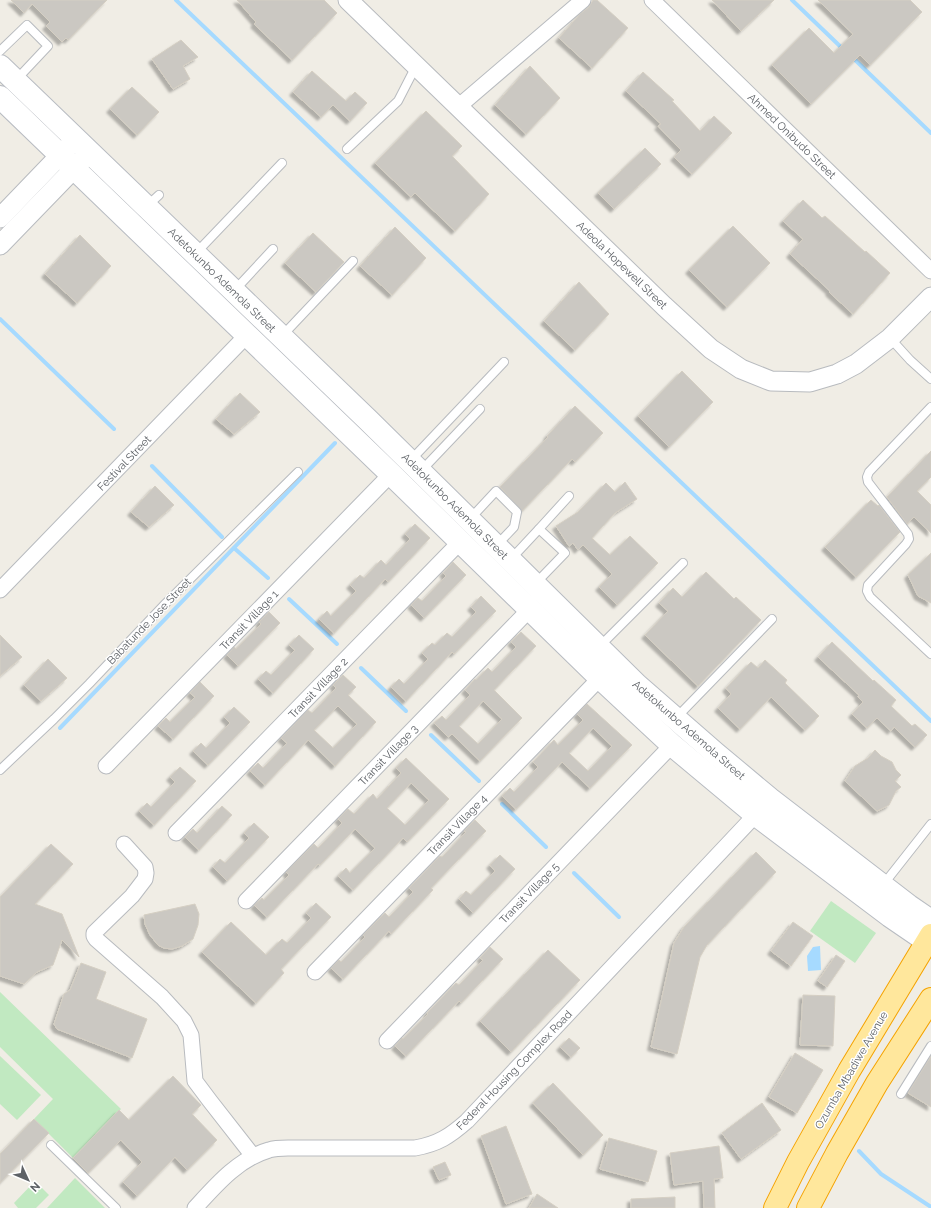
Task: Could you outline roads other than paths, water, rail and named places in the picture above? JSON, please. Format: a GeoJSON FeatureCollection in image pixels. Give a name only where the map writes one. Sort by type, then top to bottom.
{"type":"FeatureCollection","features":[{"type":"Feature","properties":{"kind":"highway","name":"Ozumba Mbadiwe Avenue"},"geometry":{"type":"LineString","coordinates":[[775,1208],[798,1162],[849,1071],[930,935]]}},
{"type":"Feature","properties":{"kind":"highway"},"geometry":{"type":"LineString","coordinates":[[808,1208],[877,1083],[931,999]]}},
{"type":"Feature","properties":{"kind":"main road","name":"Adetokunbo Ademola Street"},"geometry":{"type":"LineString","coordinates":[[8,74],[83,146],[153,201],[195,254],[637,685],[676,719],[763,807],[890,916],[930,935]]}},
{"type":"Feature","properties":{"kind":"main road","name":"Adetokunbo Ademola Street"},"geometry":{"type":"LineString","coordinates":[[0,97],[600,678],[672,745],[883,886],[930,935]]}},
{"type":"Feature","properties":{"kind":"street","name":"Adeola Hopewell Street"},"geometry":{"type":"LineString","coordinates":[[348,0],[664,306],[711,349],[741,370],[771,381],[810,382],[837,374],[856,364],[890,338],[931,297]]}},
{"type":"Feature","properties":{"kind":"street"},"geometry":{"type":"LineString","coordinates":[[458,107],[583,0]]}},
{"type":"Feature","properties":{"kind":"street","name":"Ahmed Onibudo Street"},"geometry":{"type":"LineString","coordinates":[[652,0],[931,271]]}},
{"type":"Feature","properties":{"kind":"street"},"geometry":{"type":"LineString","coordinates":[[0,218],[67,162],[83,146]]}},
{"type":"Feature","properties":{"kind":"street"},"geometry":{"type":"LineString","coordinates":[[0,245],[67,162]]}},
{"type":"Feature","properties":{"kind":"street","name":"Festival Street"},"geometry":{"type":"LineString","coordinates":[[0,590],[247,335]]}},
{"type":"Feature","properties":{"kind":"street","name":"Transit Village 1"},"geometry":{"type":"LineString","coordinates":[[106,766],[391,474]]}},
{"type":"Feature","properties":{"kind":"street","name":"Transit Village 2"},"geometry":{"type":"LineString","coordinates":[[176,833],[460,542]]}},
{"type":"Feature","properties":{"kind":"street","name":"Transit Village 3"},"geometry":{"type":"LineString","coordinates":[[246,901],[530,609]]}},
{"type":"Feature","properties":{"kind":"street","name":"Transit Village 4"},"geometry":{"type":"LineString","coordinates":[[315,972],[600,678]]}},
{"type":"Feature","properties":{"kind":"street","name":"Transit Village 5"},"geometry":{"type":"LineString","coordinates":[[387,1041],[672,745]]}},
{"type":"Feature","properties":{"kind":"street","name":"Federal Housing Complex Road"},"geometry":{"type":"LineString","coordinates":[[195,1208],[226,1175],[254,1156],[270,1149],[415,1148],[429,1146],[454,1132],[467,1121],[763,807]]}},
{"type":"Feature","properties":{"kind":"street"},"geometry":{"type":"LineString","coordinates":[[124,844],[145,867],[145,879],[132,896],[94,932],[94,936],[162,997],[184,1021],[191,1035],[196,1081],[254,1156]]}},
{"type":"Feature","properties":{"kind":"lane"},"geometry":{"type":"LineString","coordinates":[[0,51],[27,25],[48,46],[8,74]]}},
{"type":"Feature","properties":{"kind":"lane"},"geometry":{"type":"LineString","coordinates":[[347,149],[398,101],[416,66]]}},
{"type":"Feature","properties":{"kind":"lane"},"geometry":{"type":"LineString","coordinates":[[195,254],[282,163]]}},
{"type":"Feature","properties":{"kind":"lane"},"geometry":{"type":"LineString","coordinates":[[234,291],[273,249]]}},
{"type":"Feature","properties":{"kind":"lane"},"geometry":{"type":"LineString","coordinates":[[281,337],[353,261]]}},
{"type":"Feature","properties":{"kind":"lane"},"geometry":{"type":"LineString","coordinates":[[890,338],[931,380]]}},
{"type":"Feature","properties":{"kind":"lane"},"geometry":{"type":"LineString","coordinates":[[415,467],[504,362]]}},
{"type":"Feature","properties":{"kind":"lane"},"geometry":{"type":"LineString","coordinates":[[931,407],[869,472],[867,477],[868,482],[908,534],[909,539],[868,585],[867,591],[870,597],[931,653]]}},
{"type":"Feature","properties":{"kind":"lane"},"geometry":{"type":"LineString","coordinates":[[415,467],[480,409]]}},
{"type":"Feature","properties":{"kind":"lane","name":"Babatunde Jose Street"},"geometry":{"type":"LineString","coordinates":[[0,770],[74,699],[166,603],[298,472]]}},
{"type":"Feature","properties":{"kind":"lane"},"geometry":{"type":"LineString","coordinates":[[469,520],[496,491],[502,496],[517,512],[514,527],[503,553]]}},
{"type":"Feature","properties":{"kind":"lane"},"geometry":{"type":"LineString","coordinates":[[503,553],[539,529],[569,496]]}},
{"type":"Feature","properties":{"kind":"lane"},"geometry":{"type":"LineString","coordinates":[[535,585],[564,553],[539,529]]}},
{"type":"Feature","properties":{"kind":"lane"},"geometry":{"type":"LineString","coordinates":[[598,647],[683,562]]}},
{"type":"Feature","properties":{"kind":"lane"},"geometry":{"type":"LineString","coordinates":[[676,719],[772,619]]}},
{"type":"Feature","properties":{"kind":"lane"},"geometry":{"type":"LineString","coordinates":[[883,886],[931,824]]}},
{"type":"Feature","properties":{"kind":"lane"},"geometry":{"type":"LineString","coordinates":[[901,1094],[931,1046]]}},
{"type":"Feature","properties":{"kind":"lane"},"geometry":{"type":"LineString","coordinates":[[51,1145],[116,1208]]}},
{"type":"Feature","properties":{"kind":"water"},"geometry":{"type":"Polygon","coordinates":[[[820,946],[821,970],[808,971],[807,956],[813,947],[820,946]]]}},
{"type":"Feature","properties":{"kind":"waterway"},"geometry":{"type":"LineString","coordinates":[[176,0],[931,721]]}},
{"type":"Feature","properties":{"kind":"waterway"},"geometry":{"type":"LineString","coordinates":[[792,0],[844,50]]}},
{"type":"Feature","properties":{"kind":"waterway"},"geometry":{"type":"LineString","coordinates":[[852,57],[931,133]]}},
{"type":"Feature","properties":{"kind":"waterway"},"geometry":{"type":"LineString","coordinates":[[0,319],[114,429]]}},
{"type":"Feature","properties":{"kind":"waterway"},"geometry":{"type":"LineString","coordinates":[[60,728],[335,443]]}},
{"type":"Feature","properties":{"kind":"waterway"},"geometry":{"type":"LineString","coordinates":[[152,466],[222,537]]}},
{"type":"Feature","properties":{"kind":"waterway"},"geometry":{"type":"LineString","coordinates":[[234,548],[268,578]]}},
{"type":"Feature","properties":{"kind":"waterway"},"geometry":{"type":"LineString","coordinates":[[289,599],[337,644]]}},
{"type":"Feature","properties":{"kind":"waterway"},"geometry":{"type":"LineString","coordinates":[[361,668],[406,711]]}},
{"type":"Feature","properties":{"kind":"waterway"},"geometry":{"type":"LineString","coordinates":[[431,735],[479,781]]}},
{"type":"Feature","properties":{"kind":"waterway"},"geometry":{"type":"LineString","coordinates":[[502,804],[546,847]]}},
{"type":"Feature","properties":{"kind":"waterway"},"geometry":{"type":"LineString","coordinates":[[574,873],[619,917]]}},
{"type":"Feature","properties":{"kind":"waterway"},"geometry":{"type":"LineString","coordinates":[[859,1151],[881,1174],[931,1207]]}}]}
